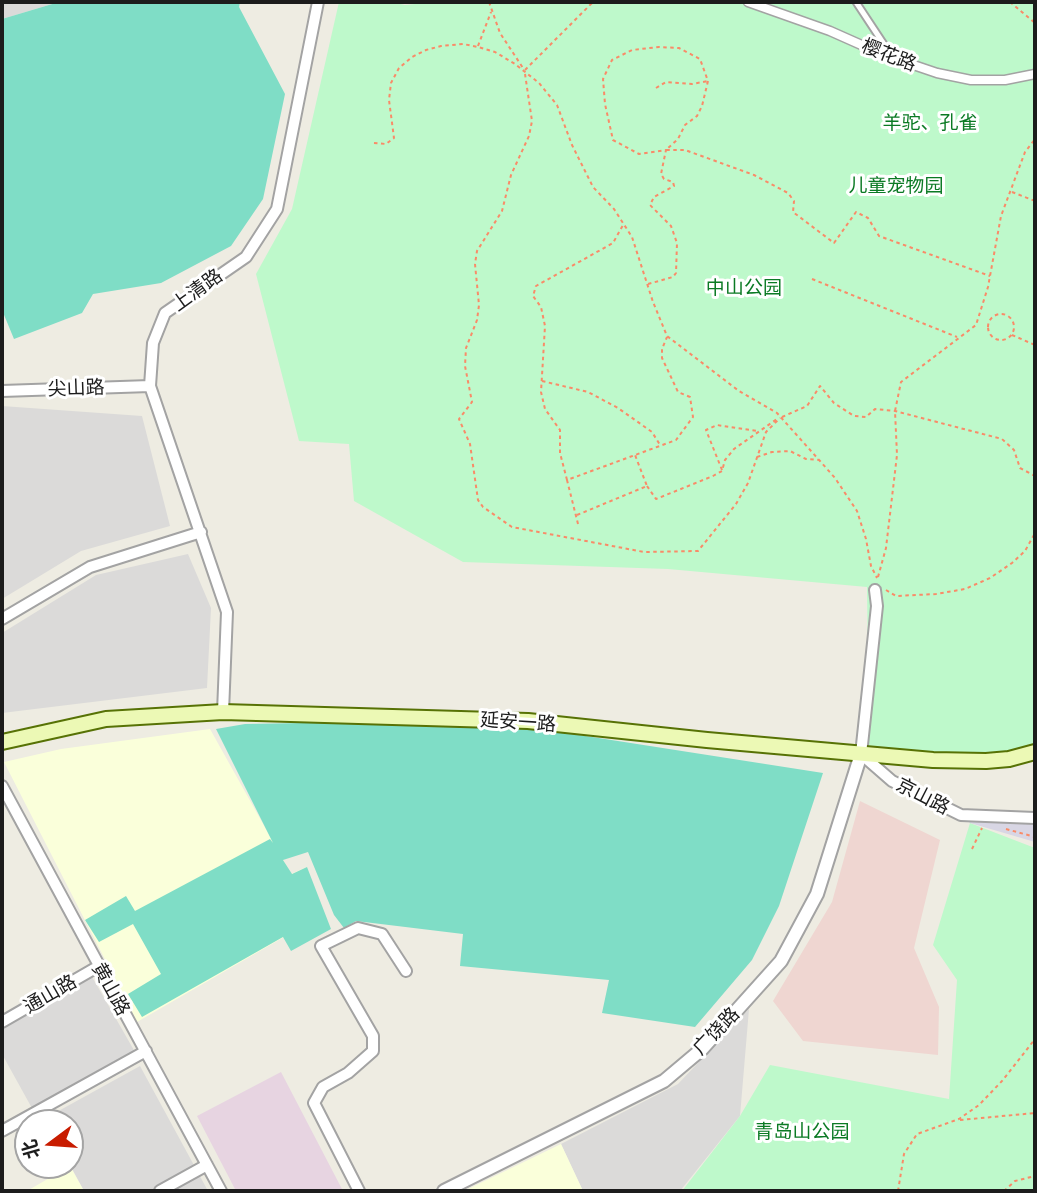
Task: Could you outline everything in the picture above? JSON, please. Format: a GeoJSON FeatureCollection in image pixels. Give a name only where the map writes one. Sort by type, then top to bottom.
{"type":"FeatureCollection","features":[{"type":"Feature","properties":{"kind":"main road","name":"延安一路"},"geometry":{"type":"LineString","coordinates":[[2,742],[106,719],[223,712],[528,721],[861,754],[986,761],[1009,759],[1035,752]]}},
{"type":"Feature","properties":{"kind":"street","name":"上清路"},"geometry":{"type":"LineString","coordinates":[[223,712],[227,612],[150,386],[153,343],[165,313],[246,257],[278,209],[318,2]]}},
{"type":"Feature","properties":{"kind":"street","name":"樱花路"},"geometry":{"type":"LineString","coordinates":[[748,2],[937,73],[971,80],[1005,80],[1035,74]]}},
{"type":"Feature","properties":{"kind":"street","name":"尖山路"},"geometry":{"type":"LineString","coordinates":[[2,391],[150,386]]}},
{"type":"Feature","properties":{"kind":"street"},"geometry":{"type":"LineString","coordinates":[[2,619],[90,567],[201,532]]}},
{"type":"Feature","properties":{"kind":"street"},"geometry":{"type":"LineString","coordinates":[[861,754],[877,606],[875,590]]}},
{"type":"Feature","properties":{"kind":"street","name":"京山路"},"geometry":{"type":"LineString","coordinates":[[861,754],[892,781],[961,816],[1035,818]]}},
{"type":"Feature","properties":{"kind":"street","name":"广饶路"},"geometry":{"type":"LineString","coordinates":[[444,1191],[664,1081],[702,1049],[781,961],[817,894],[861,754]]}},
{"type":"Feature","properties":{"kind":"street","name":"黄山路"},"geometry":{"type":"LineString","coordinates":[[2,786],[221,1191]]}},
{"type":"Feature","properties":{"kind":"street"},"geometry":{"type":"LineString","coordinates":[[359,1191],[314,1102],[323,1087],[348,1073],[373,1051],[373,1036],[321,946],[358,928],[382,934],[406,971]]}},
{"type":"Feature","properties":{"kind":"street","name":"通山路"},"geometry":{"type":"LineString","coordinates":[[2,1022],[99,966]]}},
{"type":"Feature","properties":{"kind":"street"},"geometry":{"type":"LineString","coordinates":[[2,1131],[146,1051]]}},
{"type":"Feature","properties":{"kind":"street"},"geometry":{"type":"LineString","coordinates":[[160,1191],[207,1165]]}},
{"type":"Feature","properties":{"kind":"lane"},"geometry":{"type":"LineString","coordinates":[[856,2],[893,58]]}},
{"type":"Feature","properties":{"kind":"path"},"geometry":{"type":"LineString","coordinates":[[489,2],[500,33],[524,71],[532,121],[529,136],[511,175],[502,211],[477,251],[475,264],[480,305],[466,348],[464,366],[472,402],[459,419],[470,444],[478,499],[483,507],[512,527],[644,552],[698,551],[736,504],[748,483],[766,432],[780,417]]}},
{"type":"Feature","properties":{"kind":"path"},"geometry":{"type":"LineString","coordinates":[[524,71],[593,2]]}},
{"type":"Feature","properties":{"kind":"path"},"geometry":{"type":"LineString","coordinates":[[1010,2],[1035,23]]}},
{"type":"Feature","properties":{"kind":"path"},"geometry":{"type":"LineString","coordinates":[[478,47],[492,10]]}},
{"type":"Feature","properties":{"kind":"path"},"geometry":{"type":"LineString","coordinates":[[374,143],[386,144],[394,138],[389,100],[391,83],[399,68],[412,57],[441,46],[463,44],[495,52],[539,83],[557,105],[572,145],[593,187],[614,209],[632,237],[667,336],[738,391],[780,417],[835,478],[857,511],[866,540],[875,590]]}},
{"type":"Feature","properties":{"kind":"path"},"geometry":{"type":"LineString","coordinates":[[648,285],[673,277],[676,273],[677,243],[671,226],[650,205],[654,197],[674,186],[673,182],[664,179],[661,174],[666,150],[678,139],[685,125],[697,116],[708,81],[700,59],[678,48],[632,50],[612,60],[603,79],[613,140],[639,154],[666,150],[685,150],[754,175],[788,193],[794,201],[793,212],[834,243],[856,212],[868,218],[879,236],[990,276]]}},
{"type":"Feature","properties":{"kind":"path"},"geometry":{"type":"LineString","coordinates":[[656,88],[666,82],[692,84],[708,81]]}},
{"type":"Feature","properties":{"kind":"path"},"geometry":{"type":"LineString","coordinates":[[875,590],[886,548],[897,455],[895,411],[901,382],[976,325],[990,276],[1001,216],[1025,152],[1035,139]]}},
{"type":"Feature","properties":{"kind":"path"},"geometry":{"type":"LineString","coordinates":[[1011,192],[1035,201]]}},
{"type":"Feature","properties":{"kind":"path"},"geometry":{"type":"LineString","coordinates":[[578,524],[560,453],[561,430],[545,409],[541,380],[545,326],[541,307],[533,296],[536,286],[613,243],[624,224]]}},
{"type":"Feature","properties":{"kind":"path"},"geometry":{"type":"LineString","coordinates":[[812,279],[958,337]]}},
{"type":"Feature","properties":{"kind":"path"},"geometry":{"type":"LineString","coordinates":[[999,314],[1008,316],[1013,322],[1011,334],[1005,339],[993,337],[988,330],[992,318],[999,314]]}},
{"type":"Feature","properties":{"kind":"path"},"geometry":{"type":"LineString","coordinates":[[1011,334],[1035,345]]}},
{"type":"Feature","properties":{"kind":"path"},"geometry":{"type":"LineString","coordinates":[[568,480],[676,440],[693,417],[690,397],[678,392],[662,358],[667,336]]}},
{"type":"Feature","properties":{"kind":"path"},"geometry":{"type":"LineString","coordinates":[[541,380],[588,392],[618,408],[652,432],[660,446]]}},
{"type":"Feature","properties":{"kind":"path"},"geometry":{"type":"LineString","coordinates":[[722,471],[725,460],[734,449],[780,417],[807,406],[820,386],[834,403],[854,416],[866,417],[875,409],[895,411],[1002,439],[1014,450],[1020,468],[1035,476]]}},
{"type":"Feature","properties":{"kind":"path"},"geometry":{"type":"LineString","coordinates":[[722,471],[706,430],[717,425],[758,432]]}},
{"type":"Feature","properties":{"kind":"path"},"geometry":{"type":"LineString","coordinates":[[756,458],[772,452],[790,451],[806,459],[820,461]]}},
{"type":"Feature","properties":{"kind":"path"},"geometry":{"type":"LineString","coordinates":[[635,455],[647,486],[656,499],[722,471]]}},
{"type":"Feature","properties":{"kind":"path"},"geometry":{"type":"LineString","coordinates":[[576,515],[647,486]]}},
{"type":"Feature","properties":{"kind":"path"},"geometry":{"type":"LineString","coordinates":[[896,596],[965,589],[990,578],[1025,551],[1035,533]]}},
{"type":"Feature","properties":{"kind":"path"},"geometry":{"type":"LineString","coordinates":[[972,849],[984,824]]}},
{"type":"Feature","properties":{"kind":"path"},"geometry":{"type":"LineString","coordinates":[[997,827],[1035,837]]}},
{"type":"Feature","properties":{"kind":"path"},"geometry":{"type":"LineString","coordinates":[[898,1191],[904,1154],[917,1134],[953,1121],[979,1105],[1035,1039]]}},
{"type":"Feature","properties":{"kind":"path"},"geometry":{"type":"LineString","coordinates":[[953,1121],[1035,1113]]}},
{"type":"Feature","properties":{"kind":"path"},"geometry":{"type":"LineString","coordinates":[[1004,1191],[1015,1181],[1035,1176]]}},
{"type":"Feature","properties":{"kind":"shaded area"},"geometry":{"type":"Polygon","coordinates":[[[2,2],[59,2],[2,19],[2,2]]]}},
{"type":"Feature","properties":{"kind":"shaded area"},"geometry":{"type":"Polygon","coordinates":[[[2,406],[142,416],[170,526],[81,551],[2,599],[2,406]]]}},
{"type":"Feature","properties":{"kind":"shaded area"},"geometry":{"type":"Polygon","coordinates":[[[188,554],[211,608],[207,688],[2,713],[2,633],[96,575],[188,554]]]}},
{"type":"Feature","properties":{"kind":"shaded area"},"geometry":{"type":"Polygon","coordinates":[[[210,729],[291,874],[307,867],[284,937],[137,1022],[4,762],[61,749],[210,729]]]}},
{"type":"Feature","properties":{"kind":"shaded area"},"geometry":{"type":"Polygon","coordinates":[[[860,801],[940,840],[914,948],[939,1007],[938,1055],[803,1041],[773,1001],[832,902],[860,801]]]}},
{"type":"Feature","properties":{"kind":"shaded area"},"geometry":{"type":"Polygon","coordinates":[[[961,815],[1035,818],[1035,842],[970,823],[961,815]]]}},
{"type":"Feature","properties":{"kind":"shaded area"},"geometry":{"type":"Polygon","coordinates":[[[91,975],[135,1052],[32,1109],[2,1054],[2,1025],[91,975]]]}},
{"type":"Feature","properties":{"kind":"shaded area"},"geometry":{"type":"Polygon","coordinates":[[[749,1009],[740,1116],[680,1191],[583,1191],[561,1144],[678,1084],[749,1009]]]}},
{"type":"Feature","properties":{"kind":"shaded area"},"geometry":{"type":"Polygon","coordinates":[[[140,1066],[208,1191],[84,1191],[78,1179],[84,1179],[84,1109],[62,1109],[140,1066]]]}},
{"type":"Feature","properties":{"kind":"shaded area"},"geometry":{"type":"Polygon","coordinates":[[[281,1072],[343,1191],[236,1191],[197,1116],[281,1072]]]}},
{"type":"Feature","properties":{"kind":"shaded area"},"geometry":{"type":"Polygon","coordinates":[[[561,1144],[583,1191],[464,1191],[561,1144]]]}},
{"type":"Feature","properties":{"kind":"shaded area"},"geometry":{"type":"Polygon","coordinates":[[[48,1179],[77,1179],[84,1191],[27,1191],[48,1179]]]}},
{"type":"Feature","properties":{"kind":"green space"},"geometry":{"type":"Polygon","coordinates":[[[59,2],[240,2],[239,7],[285,94],[263,199],[231,246],[161,283],[93,294],[82,313],[14,339],[2,310],[2,19],[59,2]]]}},
{"type":"Feature","properties":{"kind":"green space","name":"中山公园"},"geometry":{"type":"Polygon","coordinates":[[[339,2],[392,2],[405,5],[435,2],[1035,2],[1035,752],[995,762],[869,747],[867,587],[668,569],[463,562],[354,501],[349,444],[299,441],[256,274],[292,209],[339,2]]]}},
{"type":"Feature","properties":{"kind":"green space"},"geometry":{"type":"Polygon","coordinates":[[[361,722],[528,727],[823,773],[779,906],[752,960],[695,1027],[602,1013],[609,980],[460,966],[463,934],[356,921],[344,928],[334,915],[308,852],[283,860],[292,874],[307,867],[331,929],[291,951],[283,937],[142,1017],[128,994],[161,974],[133,924],[99,942],[85,920],[126,896],[135,911],[270,839],[273,843],[216,729],[245,724],[361,722]]]}},
{"type":"Feature","properties":{"kind":"green space","name":"青岛山公园"},"geometry":{"type":"Polygon","coordinates":[[[970,823],[1035,848],[1035,1191],[682,1191],[740,1116],[770,1065],[949,1099],[957,980],[933,945],[970,823]]]}},
{"type":"Feature","properties":{"kind":"park label","name":"羊驼、孔雀"},"geometry":{"type":"Point","coordinates":[930,123]}},
{"type":"Feature","properties":{"kind":"park label","name":"儿童宠物园"},"geometry":{"type":"Point","coordinates":[896,186]}}]}
